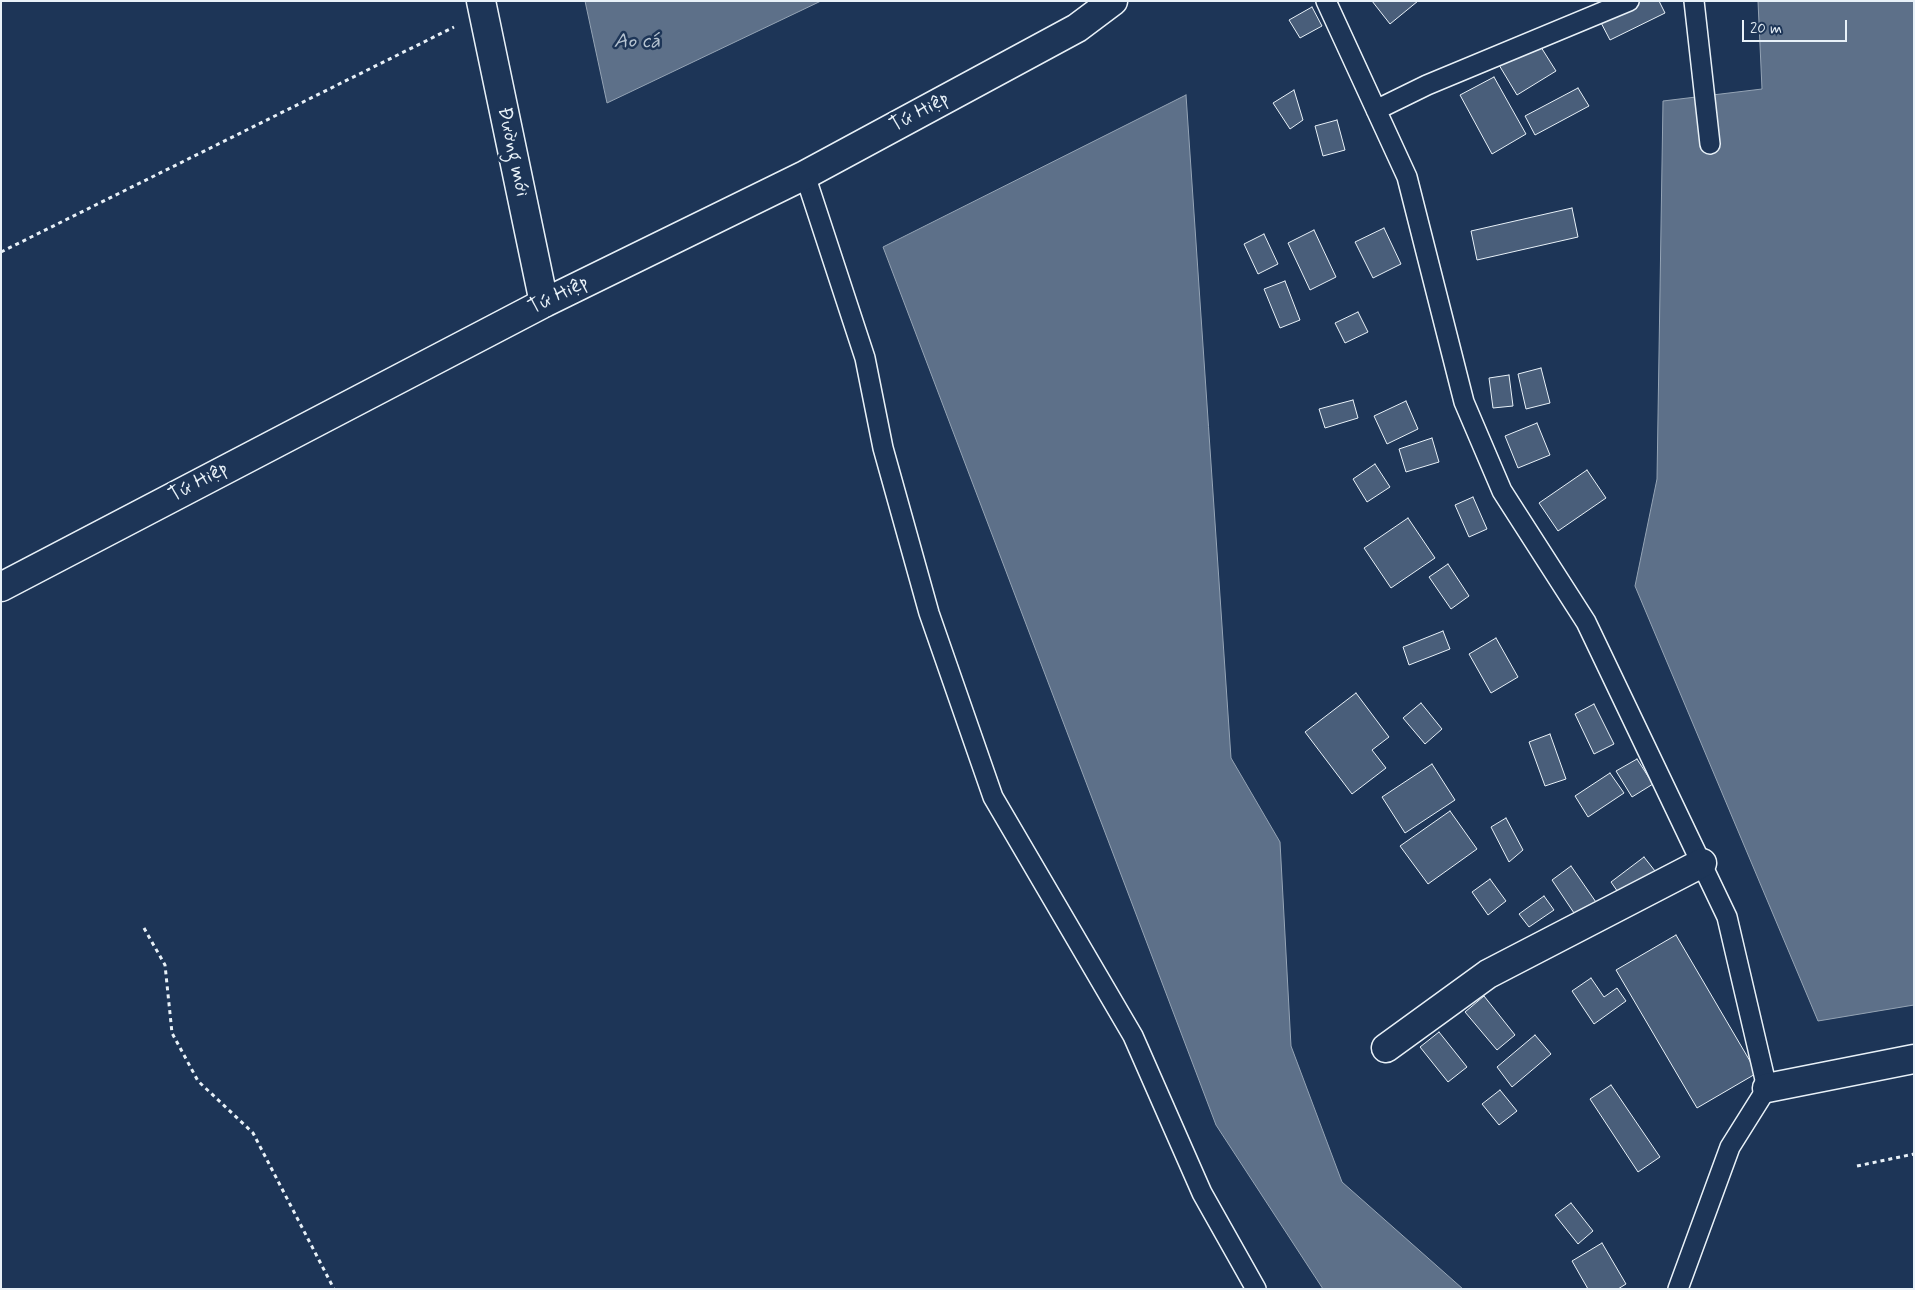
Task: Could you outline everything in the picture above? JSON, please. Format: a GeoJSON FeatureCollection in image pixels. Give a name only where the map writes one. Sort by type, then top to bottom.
{"type":"FeatureCollection","features":[{"type":"Feature","properties":{"kind":"street","name":"Tứ Hiệp"},"geometry":{"type":"LineString","coordinates":[[1,587],[544,302],[805,175],[1077,28],[1114,1]]}},
{"type":"Feature","properties":{"kind":"street","name":"Đường mới"},"geometry":{"type":"LineString","coordinates":[[482,7],[544,302]]}},
{"type":"Feature","properties":{"kind":"street"},"geometry":{"type":"LineString","coordinates":[[1386,1048],[1488,974],[1702,863]]}},
{"type":"Feature","properties":{"kind":"street"},"geometry":{"type":"LineString","coordinates":[[1767,1088],[1914,1059]]}},
{"type":"Feature","properties":{"kind":"lane"},"geometry":{"type":"LineString","coordinates":[[1326,1],[1407,177],[1464,402],[1502,492],[1586,622],[1727,916],[1767,1088],[1730,1147],[1678,1289]]}},
{"type":"Feature","properties":{"kind":"lane"},"geometry":{"type":"LineString","coordinates":[[1376,110],[1427,85],[1629,1]]}},
{"type":"Feature","properties":{"kind":"lane"},"geometry":{"type":"LineString","coordinates":[[1694,1],[1710,144]]}},
{"type":"Feature","properties":{"kind":"lane"},"geometry":{"type":"LineString","coordinates":[[805,175],[865,358],[884,448],[929,613],[993,797],[1133,1036],[1202,1193],[1256,1289]]}},
{"type":"Feature","properties":{"kind":"path"},"geometry":{"type":"LineString","coordinates":[[1,252],[482,7]]}},
{"type":"Feature","properties":{"kind":"path"},"geometry":{"type":"LineString","coordinates":[[144,928],[165,965],[172,1033],[198,1081],[253,1133],[334,1289]]}},
{"type":"Feature","properties":{"kind":"path"},"geometry":{"type":"LineString","coordinates":[[1857,1166],[1914,1154]]}},
{"type":"Feature","properties":{"kind":"water","name":"Ao cá"},"geometry":{"type":"Polygon","coordinates":[[[585,1],[821,1],[607,103],[585,1]]]}},
{"type":"Feature","properties":{"kind":"water"},"geometry":{"type":"Polygon","coordinates":[[[1758,1],[1914,1],[1914,1005],[1818,1021],[1635,586],[1657,479],[1663,101],[1762,89],[1758,1]]]}},
{"type":"Feature","properties":{"kind":"water"},"geometry":{"type":"Polygon","coordinates":[[[1186,95],[1231,758],[1280,842],[1291,1046],[1342,1182],[1463,1289],[1323,1289],[1216,1125],[883,247],[1186,95]]]}},
{"type":"Feature","properties":{"kind":"building"},"geometry":{"type":"Polygon","coordinates":[[[1372,1],[1418,1],[1390,24],[1372,1]]]}},
{"type":"Feature","properties":{"kind":"building"},"geometry":{"type":"Polygon","coordinates":[[[1630,1],[1659,1],[1665,13],[1610,40],[1598,17],[1630,1]]]}},
{"type":"Feature","properties":{"kind":"building"},"geometry":{"type":"Polygon","coordinates":[[[1312,7],[1322,26],[1300,38],[1289,20],[1312,7]]]}},
{"type":"Feature","properties":{"kind":"building"},"geometry":{"type":"Polygon","coordinates":[[[1534,36],[1556,71],[1517,95],[1496,60],[1534,36]]]}},
{"type":"Feature","properties":{"kind":"building"},"geometry":{"type":"Polygon","coordinates":[[[1494,77],[1526,134],[1492,154],[1460,95],[1494,77]]]}},
{"type":"Feature","properties":{"kind":"building"},"geometry":{"type":"Polygon","coordinates":[[[1578,88],[1589,106],[1535,135],[1525,116],[1578,88]]]}},
{"type":"Feature","properties":{"kind":"building"},"geometry":{"type":"Polygon","coordinates":[[[1294,90],[1303,120],[1290,129],[1273,103],[1294,90]]]}},
{"type":"Feature","properties":{"kind":"building"},"geometry":{"type":"Polygon","coordinates":[[[1337,120],[1345,150],[1323,156],[1315,126],[1337,120]]]}},
{"type":"Feature","properties":{"kind":"building"},"geometry":{"type":"Polygon","coordinates":[[[1572,208],[1578,237],[1477,260],[1471,231],[1572,208]]]}},
{"type":"Feature","properties":{"kind":"building"},"geometry":{"type":"Polygon","coordinates":[[[1384,228],[1401,264],[1373,278],[1355,242],[1384,228]]]}},
{"type":"Feature","properties":{"kind":"building"},"geometry":{"type":"Polygon","coordinates":[[[1314,230],[1336,277],[1310,290],[1288,243],[1314,230]]]}},
{"type":"Feature","properties":{"kind":"building"},"geometry":{"type":"Polygon","coordinates":[[[1264,234],[1278,264],[1258,274],[1244,244],[1264,234]]]}},
{"type":"Feature","properties":{"kind":"building"},"geometry":{"type":"Polygon","coordinates":[[[1285,281],[1300,320],[1280,328],[1264,289],[1285,281]]]}},
{"type":"Feature","properties":{"kind":"building"},"geometry":{"type":"Polygon","coordinates":[[[1358,312],[1368,332],[1345,343],[1335,323],[1358,312]]]}},
{"type":"Feature","properties":{"kind":"building"},"geometry":{"type":"Polygon","coordinates":[[[1541,368],[1550,403],[1526,409],[1518,374],[1541,368]]]}},
{"type":"Feature","properties":{"kind":"building"},"geometry":{"type":"Polygon","coordinates":[[[1509,375],[1513,406],[1493,408],[1489,378],[1509,375]]]}},
{"type":"Feature","properties":{"kind":"building"},"geometry":{"type":"Polygon","coordinates":[[[1353,400],[1358,418],[1325,428],[1319,409],[1353,400]]]}},
{"type":"Feature","properties":{"kind":"building"},"geometry":{"type":"Polygon","coordinates":[[[1406,401],[1418,429],[1387,444],[1374,416],[1406,401]]]}},
{"type":"Feature","properties":{"kind":"building"},"geometry":{"type":"Polygon","coordinates":[[[1537,423],[1550,455],[1518,468],[1505,436],[1537,423]]]}},
{"type":"Feature","properties":{"kind":"building"},"geometry":{"type":"Polygon","coordinates":[[[1432,438],[1439,462],[1406,472],[1399,449],[1432,438]]]}},
{"type":"Feature","properties":{"kind":"building"},"geometry":{"type":"Polygon","coordinates":[[[1375,464],[1390,487],[1367,502],[1353,479],[1375,464]]]}},
{"type":"Feature","properties":{"kind":"building"},"geometry":{"type":"Polygon","coordinates":[[[1587,470],[1606,498],[1558,531],[1539,503],[1587,470]]]}},
{"type":"Feature","properties":{"kind":"building"},"geometry":{"type":"Polygon","coordinates":[[[1473,497],[1487,529],[1469,537],[1455,505],[1473,497]]]}},
{"type":"Feature","properties":{"kind":"building"},"geometry":{"type":"Polygon","coordinates":[[[1408,518],[1435,558],[1391,588],[1364,548],[1408,518]]]}},
{"type":"Feature","properties":{"kind":"building"},"geometry":{"type":"Polygon","coordinates":[[[1448,564],[1469,596],[1451,609],[1429,577],[1448,564]]]}},
{"type":"Feature","properties":{"kind":"building"},"geometry":{"type":"Polygon","coordinates":[[[1443,631],[1450,649],[1409,665],[1403,647],[1443,631]]]}},
{"type":"Feature","properties":{"kind":"building"},"geometry":{"type":"Polygon","coordinates":[[[1496,638],[1518,677],[1491,693],[1469,654],[1496,638]]]}},
{"type":"Feature","properties":{"kind":"building"},"geometry":{"type":"Polygon","coordinates":[[[1356,693],[1389,737],[1372,750],[1386,768],[1352,794],[1305,732],[1356,693]]]}},
{"type":"Feature","properties":{"kind":"building"},"geometry":{"type":"Polygon","coordinates":[[[1421,703],[1442,729],[1425,744],[1403,718],[1421,703]]]}},
{"type":"Feature","properties":{"kind":"building"},"geometry":{"type":"Polygon","coordinates":[[[1594,704],[1614,744],[1594,754],[1575,714],[1594,704]]]}},
{"type":"Feature","properties":{"kind":"building"},"geometry":{"type":"Polygon","coordinates":[[[1550,734],[1566,779],[1545,786],[1529,742],[1550,734]]]}},
{"type":"Feature","properties":{"kind":"building"},"geometry":{"type":"Polygon","coordinates":[[[1637,759],[1653,784],[1632,797],[1616,771],[1637,759]]]}},
{"type":"Feature","properties":{"kind":"building"},"geometry":{"type":"Polygon","coordinates":[[[1432,764],[1455,800],[1405,833],[1382,797],[1432,764]]]}},
{"type":"Feature","properties":{"kind":"building"},"geometry":{"type":"Polygon","coordinates":[[[1610,773],[1624,793],[1588,817],[1575,796],[1610,773]]]}},
{"type":"Feature","properties":{"kind":"building"},"geometry":{"type":"Polygon","coordinates":[[[1450,811],[1477,849],[1428,884],[1400,846],[1450,811]]]}},
{"type":"Feature","properties":{"kind":"building"},"geometry":{"type":"Polygon","coordinates":[[[1506,818],[1523,850],[1509,862],[1491,827],[1506,818]]]}},
{"type":"Feature","properties":{"kind":"building"},"geometry":{"type":"Polygon","coordinates":[[[1644,857],[1655,871],[1620,895],[1611,882],[1644,857]]]}},
{"type":"Feature","properties":{"kind":"building"},"geometry":{"type":"Polygon","coordinates":[[[1571,866],[1598,905],[1578,919],[1552,880],[1571,866]]]}},
{"type":"Feature","properties":{"kind":"building"},"geometry":{"type":"Polygon","coordinates":[[[1490,879],[1506,901],[1488,915],[1472,892],[1490,879]]]}},
{"type":"Feature","properties":{"kind":"building"},"geometry":{"type":"Polygon","coordinates":[[[1544,896],[1554,910],[1529,927],[1519,914],[1544,896]]]}},
{"type":"Feature","properties":{"kind":"building"},"geometry":{"type":"Polygon","coordinates":[[[1676,935],[1757,1073],[1697,1108],[1616,970],[1676,935]]]}},
{"type":"Feature","properties":{"kind":"building"},"geometry":{"type":"Polygon","coordinates":[[[1591,978],[1604,997],[1617,988],[1626,1001],[1594,1024],[1572,991],[1591,978]]]}},
{"type":"Feature","properties":{"kind":"building"},"geometry":{"type":"Polygon","coordinates":[[[1484,996],[1515,1035],[1497,1050],[1465,1012],[1484,996]]]}},
{"type":"Feature","properties":{"kind":"building"},"geometry":{"type":"Polygon","coordinates":[[[1439,1032],[1467,1067],[1448,1082],[1420,1047],[1439,1032]]]}},
{"type":"Feature","properties":{"kind":"building"},"geometry":{"type":"Polygon","coordinates":[[[1535,1035],[1551,1054],[1512,1087],[1497,1067],[1535,1035]]]}},
{"type":"Feature","properties":{"kind":"building"},"geometry":{"type":"Polygon","coordinates":[[[1611,1085],[1660,1157],[1638,1172],[1590,1099],[1611,1085]]]}},
{"type":"Feature","properties":{"kind":"building"},"geometry":{"type":"Polygon","coordinates":[[[1500,1090],[1517,1111],[1499,1125],[1482,1104],[1500,1090]]]}},
{"type":"Feature","properties":{"kind":"building"},"geometry":{"type":"Polygon","coordinates":[[[1571,1203],[1593,1231],[1578,1244],[1555,1215],[1571,1203]]]}},
{"type":"Feature","properties":{"kind":"building"},"geometry":{"type":"Polygon","coordinates":[[[1602,1243],[1626,1284],[1618,1289],[1588,1289],[1572,1261],[1602,1243]]]}}]}
